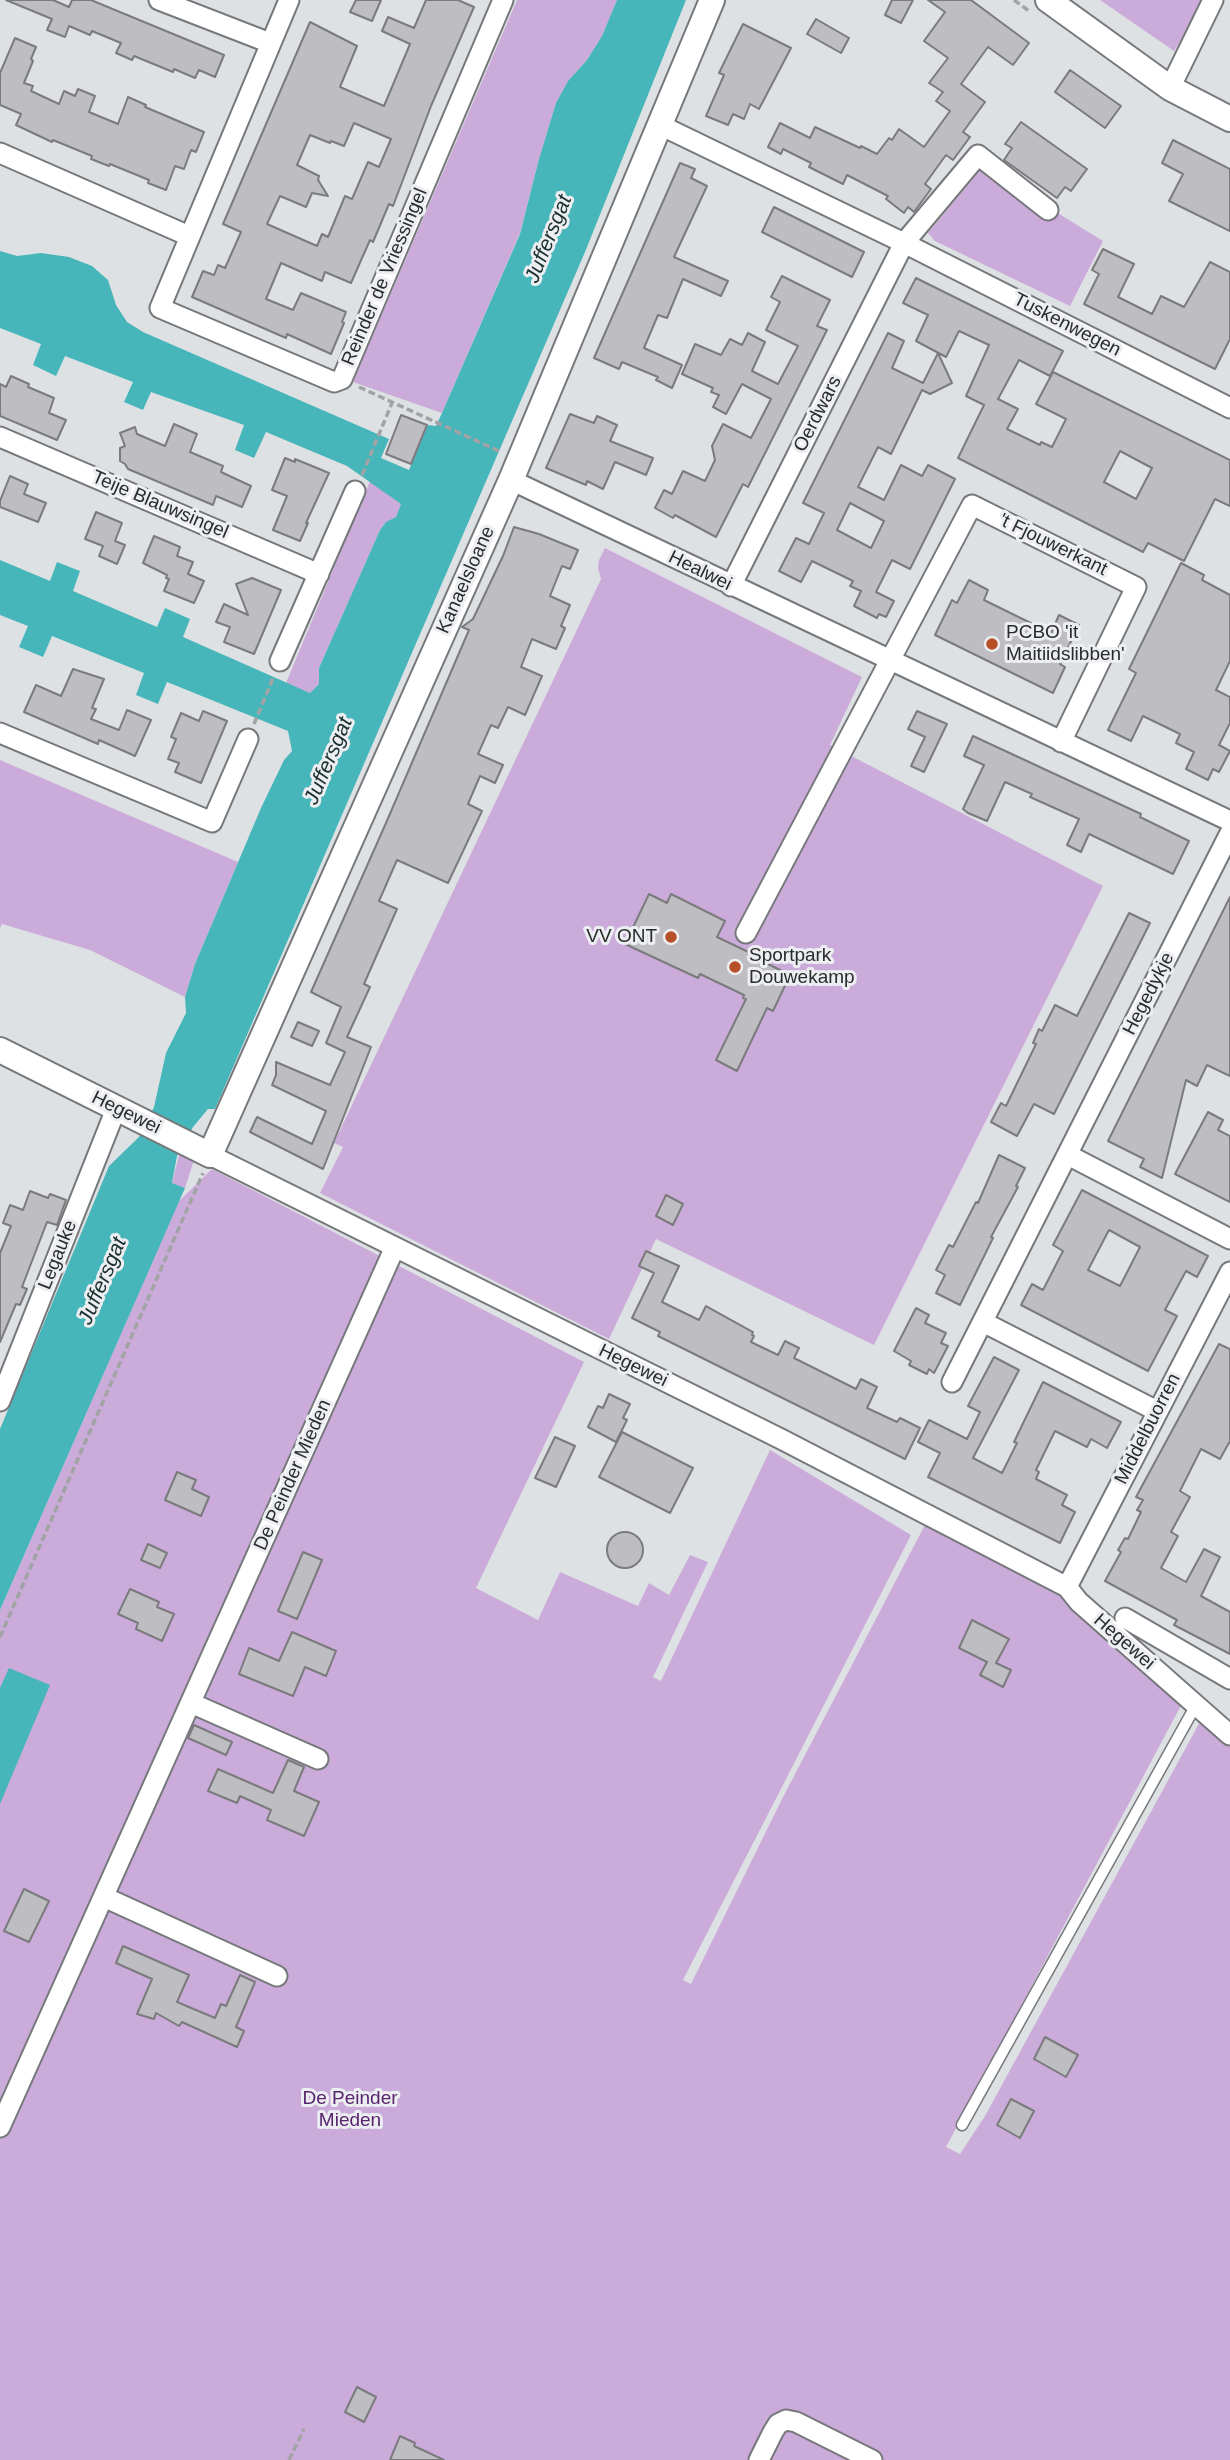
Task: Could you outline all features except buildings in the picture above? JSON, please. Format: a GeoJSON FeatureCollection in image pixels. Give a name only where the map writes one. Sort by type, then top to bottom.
{"type":"FeatureCollection","features":[{"type":"Feature","properties":{"kind":"street"},"geometry":{"type":"LineString","coordinates":[[159,0],[270,43]]}},
{"type":"Feature","properties":{"kind":"street","name":"Reinder de Vriessingel"},"geometry":{"type":"LineString","coordinates":[[289,0],[160,308],[334,382],[342,379],[503,0]]}},
{"type":"Feature","properties":{"kind":"street","name":"Kanaelsloane"},"geometry":{"type":"LineString","coordinates":[[205,1152],[511,480],[712,0]]}},
{"type":"Feature","properties":{"kind":"street"},"geometry":{"type":"LineString","coordinates":[[1048,0],[1170,88],[1230,119]]}},
{"type":"Feature","properties":{"kind":"street"},"geometry":{"type":"LineString","coordinates":[[1170,88],[1213,0]]}},
{"type":"Feature","properties":{"kind":"street","name":"Tuskenwegen"},"geometry":{"type":"LineString","coordinates":[[660,125],[904,243],[1230,408]]}},
{"type":"Feature","properties":{"kind":"street"},"geometry":{"type":"LineString","coordinates":[[0,153],[189,236]]}},
{"type":"Feature","properties":{"kind":"street"},"geometry":{"type":"LineString","coordinates":[[904,243],[978,155],[1048,210]]}},
{"type":"Feature","properties":{"kind":"street","name":"Oerdwars"},"geometry":{"type":"LineString","coordinates":[[732,586],[904,243]]}},
{"type":"Feature","properties":{"kind":"street","name":"Teije Blauwsingel"},"geometry":{"type":"LineString","coordinates":[[0,438],[319,574]]}},
{"type":"Feature","properties":{"kind":"street","name":"Healwei"},"geometry":{"type":"LineString","coordinates":[[511,480],[1230,821]]}},
{"type":"Feature","properties":{"kind":"street"},"geometry":{"type":"LineString","coordinates":[[279,661],[355,491]]}},
{"type":"Feature","properties":{"kind":"street","name":"'t Fjouwerkant"},"geometry":{"type":"LineString","coordinates":[[890,661],[972,506],[1136,587],[1061,742]]}},
{"type":"Feature","properties":{"kind":"street"},"geometry":{"type":"LineString","coordinates":[[746,933],[890,661]]}},
{"type":"Feature","properties":{"kind":"street"},"geometry":{"type":"LineString","coordinates":[[0,733],[212,822],[248,739]]}},
{"type":"Feature","properties":{"kind":"street","name":"Hegedykje"},"geometry":{"type":"LineString","coordinates":[[952,1382],[1230,833]]}},
{"type":"Feature","properties":{"kind":"street","name":"Hegewei"},"geometry":{"type":"LineString","coordinates":[[0,1050],[768,1433],[1067,1587],[1079,1602],[1230,1735]]}},
{"type":"Feature","properties":{"kind":"street","name":"Legauke"},"geometry":{"type":"LineString","coordinates":[[0,1401],[126,1113]]}},
{"type":"Feature","properties":{"kind":"street"},"geometry":{"type":"LineString","coordinates":[[1068,1155],[1230,1239]]}},
{"type":"Feature","properties":{"kind":"street","name":"De Peinder Mieden"},"geometry":{"type":"LineString","coordinates":[[0,2127],[395,1247]]}},
{"type":"Feature","properties":{"kind":"street","name":"Middelbuorren"},"geometry":{"type":"LineString","coordinates":[[1067,1587],[1230,1272]]}},
{"type":"Feature","properties":{"kind":"street"},"geometry":{"type":"LineString","coordinates":[[983,1322],[1157,1411]]}},
{"type":"Feature","properties":{"kind":"street"},"geometry":{"type":"LineString","coordinates":[[1125,1618],[1230,1679]]}},
{"type":"Feature","properties":{"kind":"street"},"geometry":{"type":"LineString","coordinates":[[191,1703],[318,1759]]}},
{"type":"Feature","properties":{"kind":"street"},"geometry":{"type":"LineString","coordinates":[[104,1897],[277,1976]]}},
{"type":"Feature","properties":{"kind":"street"},"geometry":{"type":"LineString","coordinates":[[759,2460],[778,2424],[786,2420],[796,2422],[872,2460]]}},
{"type":"Feature","properties":{"kind":"lane"},"geometry":{"type":"LineString","coordinates":[[962,2125],[1196,1705]]}},
{"type":"Feature","properties":{"kind":"path"},"geometry":{"type":"LineString","coordinates":[[342,379],[503,453]]}},
{"type":"Feature","properties":{"kind":"path"},"geometry":{"type":"LineString","coordinates":[[355,491],[392,403]]}},
{"type":"Feature","properties":{"kind":"path"},"geometry":{"type":"LineString","coordinates":[[248,739],[279,661]]}},
{"type":"Feature","properties":{"kind":"path"},"geometry":{"type":"LineString","coordinates":[[0,1637],[205,1152]]}},
{"type":"Feature","properties":{"kind":"path"},"geometry":{"type":"LineString","coordinates":[[289,2460],[304,2429]]}},
{"type":"Feature","properties":{"kind":"green space"},"geometry":{"type":"Polygon","coordinates":[[[517,0],[617,0],[602,36],[587,60],[568,81],[556,103],[520,233],[442,413],[353,382],[517,0]]]}},
{"type":"Feature","properties":{"kind":"green space"},"geometry":{"type":"Polygon","coordinates":[[[1100,0],[1202,0],[1174,51],[1100,0]]]}},
{"type":"Feature","properties":{"kind":"green space"},"geometry":{"type":"Polygon","coordinates":[[[983,167],[1103,241],[1070,306],[935,241],[928,233],[983,167]]]}},
{"type":"Feature","properties":{"kind":"green space"},"geometry":{"type":"Polygon","coordinates":[[[370,481],[401,504],[396,518],[386,522],[380,530],[319,668],[319,684],[310,693],[286,683],[370,481]]]}},
{"type":"Feature","properties":{"kind":"green space","name":"Sportpark Douwekamp"},"geometry":{"type":"Polygon","coordinates":[[[605,548],[862,677],[830,745],[1103,886],[874,1345],[656,1239],[609,1339],[320,1193],[343,1147],[334,1143],[601,579],[599,560],[605,548]]]}},
{"type":"Feature","properties":{"kind":"green space"},"geometry":{"type":"Polygon","coordinates":[[[0,760],[238,862],[195,964],[185,997],[90,950],[2,924],[0,928],[0,760]]]}},
{"type":"Feature","properties":{"kind":"green space"},"geometry":{"type":"Polygon","coordinates":[[[180,1151],[194,1160],[185,1188],[172,1183],[180,1151]]]}},
{"type":"Feature","properties":{"kind":"green space","name":"De Peinder Mieden"},"geometry":{"type":"Polygon","coordinates":[[[212,1169],[584,1362],[476,1588],[538,1620],[560,1572],[638,1606],[649,1583],[669,1595],[690,1555],[708,1562],[653,1677],[661,1681],[770,1450],[911,1535],[683,1980],[691,1984],[781,1801],[928,1519],[1048,1583],[1185,1698],[946,2147],[960,2154],[985,2116],[1201,1720],[1230,1731],[1230,2460],[0,2460],[0,1610],[179,1201],[212,1169]]]}},
{"type":"Feature","properties":{"kind":"water","name":"Juffersgat"},"geometry":{"type":"Polygon","coordinates":[[[617,0],[686,0],[585,252],[215,1109],[208,1109],[193,1127],[177,1156],[172,1183],[185,1188],[0,1610],[0,1429],[109,1166],[139,1137],[154,1107],[166,1053],[186,1013],[185,997],[195,964],[261,808],[284,760],[292,751],[288,731],[167,682],[158,704],[136,695],[144,673],[52,636],[43,657],[19,647],[28,626],[0,615],[0,560],[50,581],[57,562],[80,571],[73,591],[157,627],[165,608],[190,619],[183,637],[310,693],[319,684],[319,668],[380,530],[386,522],[396,517],[401,504],[347,466],[266,432],[254,458],[235,450],[244,425],[151,392],[143,410],[124,402],[133,382],[65,356],[56,376],[33,365],[41,344],[0,328],[0,251],[17,256],[41,253],[69,257],[92,266],[108,280],[116,305],[127,322],[143,332],[389,439],[381,458],[409,470],[428,425],[436,426],[520,234],[556,103],[568,81],[587,60],[602,36],[617,0]]]}},
{"type":"Feature","properties":{"kind":"water"},"geometry":{"type":"Polygon","coordinates":[[[9,1668],[50,1685],[0,1804],[0,1688],[9,1668]]]}},
{"type":"Feature","properties":{"kind":"place","name":"PCBO 'it Maitiidslibben'"},"geometry":{"type":"Point","coordinates":[992,644]}},
{"type":"Feature","properties":{"kind":"place","name":"VV ONT"},"geometry":{"type":"Point","coordinates":[671,937]}},
{"type":"Feature","properties":{"kind":"place","name":"Sportpark Douwekamp"},"geometry":{"type":"Point","coordinates":[735,967]}}]}
